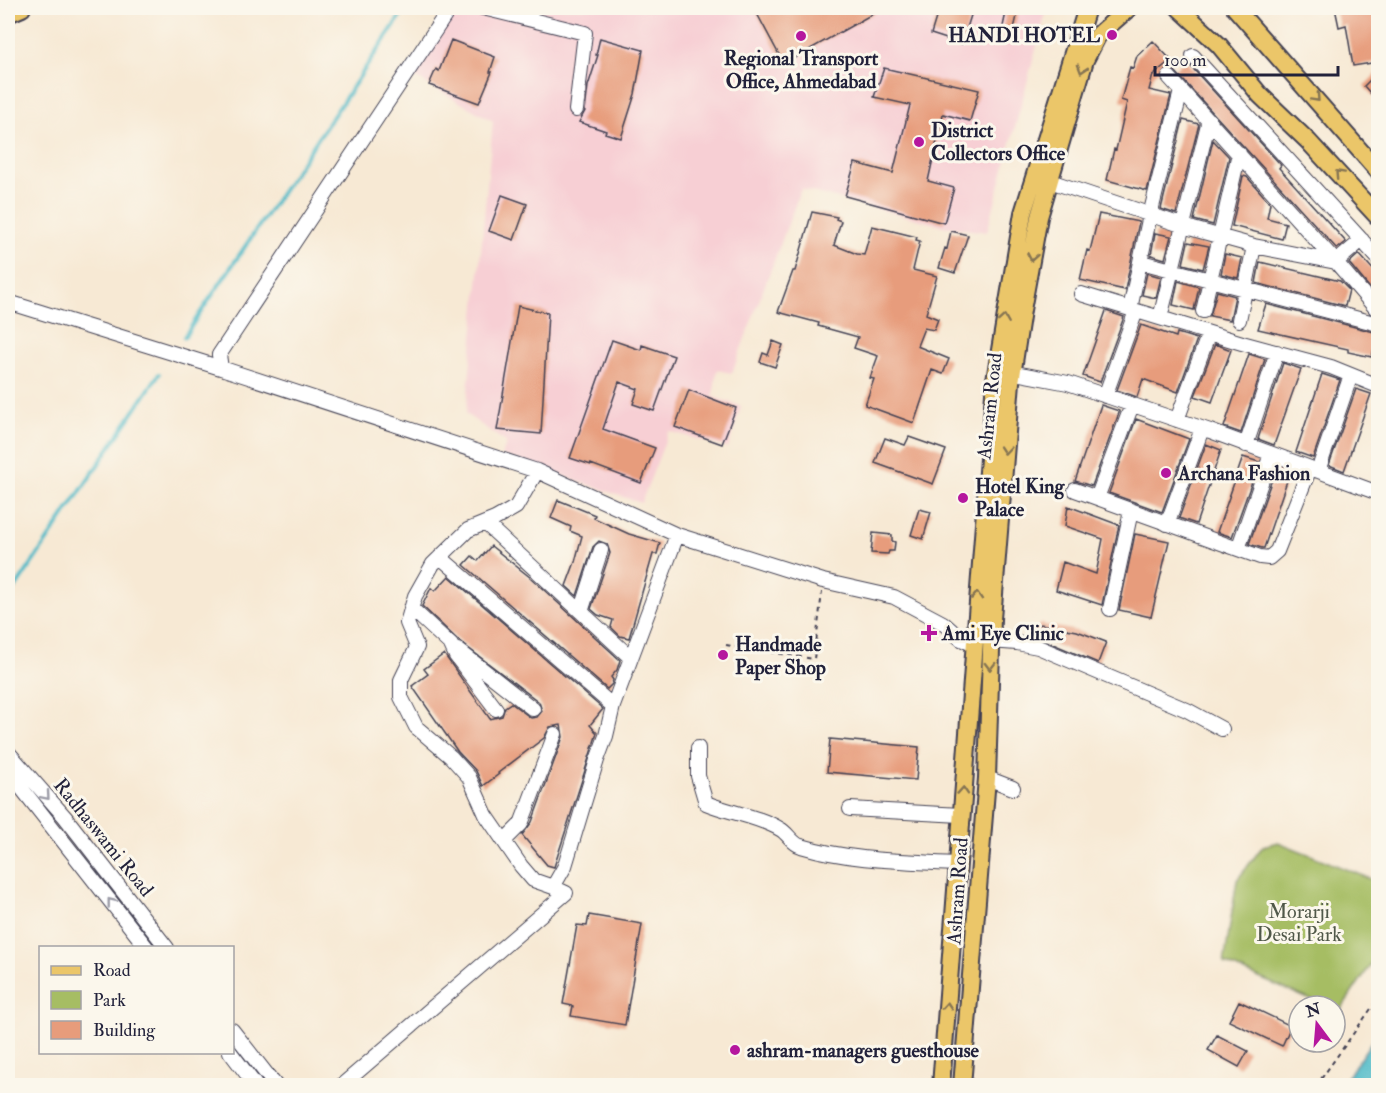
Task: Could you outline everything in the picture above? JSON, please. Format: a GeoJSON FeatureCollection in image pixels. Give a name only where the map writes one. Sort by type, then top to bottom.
{"type":"FeatureCollection","features":[{"type":"Feature","properties":{"kind":"main road"},"geometry":{"type":"LineString","coordinates":[[8,14],[22,8]]}},
{"type":"Feature","properties":{"kind":"main road","name":"Ashram Road"},"geometry":{"type":"LineString","coordinates":[[941,1086],[961,815],[982,643],[1004,371],[1023,213],[1087,8]]}},
{"type":"Feature","properties":{"kind":"main road","name":"Ashram Road"},"geometry":{"type":"LineString","coordinates":[[1004,371],[1039,217],[1085,60],[1098,35],[1129,8]]}},
{"type":"Feature","properties":{"kind":"main road"},"geometry":{"type":"LineString","coordinates":[[1179,8],[1218,45],[1260,95],[1308,141],[1378,217]]}},
{"type":"Feature","properties":{"kind":"main road"},"geometry":{"type":"LineString","coordinates":[[1235,8],[1378,171]]}},
{"type":"Feature","properties":{"kind":"main road","name":"Ashram Road"},"geometry":{"type":"LineString","coordinates":[[962,1086],[987,778],[982,643]]}},
{"type":"Feature","properties":{"kind":"street"},"geometry":{"type":"LineString","coordinates":[[221,368],[219,355],[450,8]]}},
{"type":"Feature","properties":{"kind":"street"},"geometry":{"type":"LineString","coordinates":[[484,8],[585,33],[576,110]]}},
{"type":"Feature","properties":{"kind":"street"},"geometry":{"type":"LineString","coordinates":[[1193,56],[1378,258]]}},
{"type":"Feature","properties":{"kind":"street"},"geometry":{"type":"LineString","coordinates":[[1169,77],[1378,311]]}},
{"type":"Feature","properties":{"kind":"street"},"geometry":{"type":"LineString","coordinates":[[1105,396],[1133,310],[1150,215],[1181,91]]}},
{"type":"Feature","properties":{"kind":"street"},"geometry":{"type":"LineString","coordinates":[[1160,318],[1209,120]]}},
{"type":"Feature","properties":{"kind":"street"},"geometry":{"type":"LineString","coordinates":[[1203,310],[1239,153]]}},
{"type":"Feature","properties":{"kind":"street"},"geometry":{"type":"LineString","coordinates":[[1050,181],[1219,237],[1336,262]]}},
{"type":"Feature","properties":{"kind":"street"},"geometry":{"type":"LineString","coordinates":[[1336,262],[1362,240]]}},
{"type":"Feature","properties":{"kind":"street"},"geometry":{"type":"LineString","coordinates":[[1239,320],[1254,246]]}},
{"type":"Feature","properties":{"kind":"street"},"geometry":{"type":"LineString","coordinates":[[1141,262],[1378,324]]}},
{"type":"Feature","properties":{"kind":"street"},"geometry":{"type":"LineString","coordinates":[[1081,294],[1209,333],[1331,366],[1378,386]]}},
{"type":"Feature","properties":{"kind":"street"},"geometry":{"type":"LineString","coordinates":[[8,302],[221,368],[537,471],[677,535],[823,581],[894,597],[943,623],[961,639],[982,643],[1017,643],[1049,651],[1187,710],[1222,729]]}},
{"type":"Feature","properties":{"kind":"street"},"geometry":{"type":"LineString","coordinates":[[1177,420],[1209,333]]}},
{"type":"Feature","properties":{"kind":"street"},"geometry":{"type":"LineString","coordinates":[[1246,445],[1277,352]]}},
{"type":"Feature","properties":{"kind":"street"},"geometry":{"type":"LineString","coordinates":[[1004,371],[1068,383],[1177,420],[1378,494]]}},
{"type":"Feature","properties":{"kind":"street"},"geometry":{"type":"LineString","coordinates":[[1075,490],[1269,558],[1276,551],[1314,470],[1351,375]]}},
{"type":"Feature","properties":{"kind":"street"},"geometry":{"type":"LineString","coordinates":[[1097,498],[1132,405]]}},
{"type":"Feature","properties":{"kind":"street"},"geometry":{"type":"LineString","coordinates":[[1167,524],[1202,429]]}},
{"type":"Feature","properties":{"kind":"street"},"geometry":{"type":"LineString","coordinates":[[1238,549],[1271,454]]}},
{"type":"Feature","properties":{"kind":"street"},"geometry":{"type":"LineString","coordinates":[[341,1086],[566,894],[533,880],[521,866],[486,815],[469,777],[451,757],[416,727],[401,697],[401,680],[417,647],[407,623],[415,596],[433,564],[468,530],[516,507],[537,471]]}},
{"type":"Feature","properties":{"kind":"street"},"geometry":{"type":"LineString","coordinates":[[1110,609],[1131,511]]}},
{"type":"Feature","properties":{"kind":"street"},"geometry":{"type":"LineString","coordinates":[[484,523],[631,658]]}},
{"type":"Feature","properties":{"kind":"street"},"geometry":{"type":"LineString","coordinates":[[553,887],[565,866],[606,736],[613,706],[677,535]]}},
{"type":"Feature","properties":{"kind":"street"},"geometry":{"type":"LineString","coordinates":[[581,612],[601,550]]}},
{"type":"Feature","properties":{"kind":"street"},"geometry":{"type":"LineString","coordinates":[[440,557],[613,706]]}},
{"type":"Feature","properties":{"kind":"street"},"geometry":{"type":"LineString","coordinates":[[411,608],[451,645],[533,709]]}},
{"type":"Feature","properties":{"kind":"street"},"geometry":{"type":"LineString","coordinates":[[451,645],[456,656],[496,709]]}},
{"type":"Feature","properties":{"kind":"street"},"geometry":{"type":"LineString","coordinates":[[505,840],[521,824],[555,734]]}},
{"type":"Feature","properties":{"kind":"street"},"geometry":{"type":"LineString","coordinates":[[698,748],[698,776],[706,803],[782,830],[797,845],[866,858],[957,864]]}},
{"type":"Feature","properties":{"kind":"street","name":"Radhaswami Road"},"geometry":{"type":"LineString","coordinates":[[8,752],[65,817],[165,946]]}},
{"type":"Feature","properties":{"kind":"street","name":"Radhaswami Road"},"geometry":{"type":"LineString","coordinates":[[8,771],[145,946]]}},
{"type":"Feature","properties":{"kind":"street"},"geometry":{"type":"LineString","coordinates":[[987,778],[1013,788]]}},
{"type":"Feature","properties":{"kind":"street"},"geometry":{"type":"LineString","coordinates":[[850,809],[961,815]]}},
{"type":"Feature","properties":{"kind":"street"},"geometry":{"type":"LineString","coordinates":[[234,1033],[276,1086]]}},
{"type":"Feature","properties":{"kind":"street"},"geometry":{"type":"LineString","coordinates":[[231,1054],[256,1086]]}},
{"type":"Feature","properties":{"kind":"path"},"geometry":{"type":"LineString","coordinates":[[726,645],[814,658],[823,581]]}},
{"type":"Feature","properties":{"kind":"path"},"geometry":{"type":"LineString","coordinates":[[1316,1086],[1378,999]]}},
{"type":"Feature","properties":{"kind":"shaded area"},"geometry":{"type":"Polygon","coordinates":[[[454,8],[479,11],[481,8],[1047,8],[987,232],[943,226],[801,189],[732,373],[717,370],[713,397],[741,406],[728,448],[669,431],[641,503],[502,455],[507,443],[466,414],[493,121],[410,74],[454,8]]]}},
{"type":"Feature","properties":{"kind":"green space","name":"Morarji Desai Park"},"geometry":{"type":"Polygon","coordinates":[[[1278,842],[1378,882],[1378,954],[1347,1000],[1347,994],[1297,994],[1224,963],[1237,880],[1263,846],[1278,842]]]}},
{"type":"Feature","properties":{"kind":"water"},"geometry":{"type":"Polygon","coordinates":[[[1378,1032],[1378,1085],[1342,1085],[1378,1032]]]}},
{"type":"Feature","properties":{"kind":"building","name":"Regional Transport Office, Ahmedabad"},"geometry":{"type":"Polygon","coordinates":[[[754,8],[883,8],[784,64],[754,8]]]}},
{"type":"Feature","properties":{"kind":"building"},"geometry":{"type":"Polygon","coordinates":[[[939,8],[957,8],[972,12],[962,44],[931,34],[939,8]]]}},
{"type":"Feature","properties":{"kind":"building"},"geometry":{"type":"Polygon","coordinates":[[[1007,8],[1019,8],[1013,33],[1002,31],[1007,8]]]}},
{"type":"Feature","properties":{"kind":"building"},"geometry":{"type":"Polygon","coordinates":[[[1335,8],[1378,8],[1378,62],[1353,66],[1346,25],[1339,27],[1335,8]]]}},
{"type":"Feature","properties":{"kind":"building"},"geometry":{"type":"Polygon","coordinates":[[[600,38],[643,50],[635,94],[621,138],[579,122],[585,111],[588,86],[598,55],[596,55],[600,38]]]}},
{"type":"Feature","properties":{"kind":"building"},"geometry":{"type":"Polygon","coordinates":[[[451,40],[495,57],[490,72],[492,72],[479,103],[429,85],[436,69],[439,71],[451,40]]]}},
{"type":"Feature","properties":{"kind":"building"},"geometry":{"type":"Polygon","coordinates":[[[1153,41],[1171,60],[1153,75],[1149,90],[1171,95],[1147,191],[1107,180],[1127,102],[1121,100],[1130,67],[1133,68],[1137,56],[1153,41]]]}},
{"type":"Feature","properties":{"kind":"building"},"geometry":{"type":"Polygon","coordinates":[[[1185,60],[1281,165],[1279,168],[1346,242],[1337,249],[1174,70],[1185,60]]]}},
{"type":"Feature","properties":{"kind":"building","name":"District Collectors Office"},"geometry":{"type":"Polygon","coordinates":[[[884,68],[979,90],[970,121],[943,114],[928,181],[954,188],[944,223],[845,196],[855,163],[893,173],[910,105],[874,97],[884,68]]]}},
{"type":"Feature","properties":{"kind":"building"},"geometry":{"type":"Polygon","coordinates":[[[1378,72],[1378,102],[1364,86],[1378,72]]]}},
{"type":"Feature","properties":{"kind":"building"},"geometry":{"type":"Polygon","coordinates":[[[1183,120],[1199,124],[1176,214],[1161,209],[1183,120]]]}},
{"type":"Feature","properties":{"kind":"building"},"geometry":{"type":"Polygon","coordinates":[[[1213,140],[1229,157],[1213,225],[1194,220],[1213,140]]]}},
{"type":"Feature","properties":{"kind":"building"},"geometry":{"type":"Polygon","coordinates":[[[1243,176],[1247,177],[1270,203],[1267,218],[1286,223],[1282,239],[1232,226],[1243,176]]]}},
{"type":"Feature","properties":{"kind":"building"},"geometry":{"type":"Polygon","coordinates":[[[502,195],[527,204],[514,240],[489,231],[502,195]]]}},
{"type":"Feature","properties":{"kind":"building"},"geometry":{"type":"Polygon","coordinates":[[[812,212],[837,217],[836,219],[841,221],[834,245],[857,254],[864,255],[872,226],[917,237],[916,240],[920,241],[913,270],[937,276],[926,314],[938,319],[934,330],[924,328],[917,346],[949,359],[943,374],[932,370],[914,423],[865,405],[874,379],[870,378],[878,356],[854,348],[858,337],[778,312],[793,271],[795,271],[812,212]]]}},
{"type":"Feature","properties":{"kind":"building"},"geometry":{"type":"Polygon","coordinates":[[[1099,214],[1139,222],[1125,290],[1080,280],[1099,214]]]}},
{"type":"Feature","properties":{"kind":"building"},"geometry":{"type":"Polygon","coordinates":[[[951,231],[968,235],[955,273],[939,268],[951,231]]]}},
{"type":"Feature","properties":{"kind":"building"},"geometry":{"type":"Polygon","coordinates":[[[1155,233],[1171,236],[1165,259],[1151,255],[1155,233]]]}},
{"type":"Feature","properties":{"kind":"building"},"geometry":{"type":"Polygon","coordinates":[[[1188,242],[1209,246],[1203,269],[1183,264],[1188,242]]]}},
{"type":"Feature","properties":{"kind":"building"},"geometry":{"type":"Polygon","coordinates":[[[1225,254],[1242,258],[1238,278],[1221,274],[1225,254]]]}},
{"type":"Feature","properties":{"kind":"building"},"geometry":{"type":"Polygon","coordinates":[[[1359,254],[1378,275],[1378,298],[1349,263],[1359,254]]]}},
{"type":"Feature","properties":{"kind":"building"},"geometry":{"type":"Polygon","coordinates":[[[1260,262],[1340,281],[1349,290],[1345,306],[1256,283],[1260,262]]]}},
{"type":"Feature","properties":{"kind":"building"},"geometry":{"type":"Polygon","coordinates":[[[1147,273],[1161,277],[1156,298],[1142,295],[1147,273]]]}},
{"type":"Feature","properties":{"kind":"building"},"geometry":{"type":"Polygon","coordinates":[[[1178,281],[1199,287],[1194,310],[1173,305],[1178,281]]]}},
{"type":"Feature","properties":{"kind":"building"},"geometry":{"type":"Polygon","coordinates":[[[1217,291],[1235,296],[1230,320],[1210,316],[1217,291]]]}},
{"type":"Feature","properties":{"kind":"building"},"geometry":{"type":"Polygon","coordinates":[[[1266,304],[1378,333],[1372,357],[1348,352],[1348,349],[1258,329],[1266,304]]]}},
{"type":"Feature","properties":{"kind":"building"},"geometry":{"type":"Polygon","coordinates":[[[518,306],[548,313],[541,434],[497,430],[518,306]]]}},
{"type":"Feature","properties":{"kind":"building"},"geometry":{"type":"Polygon","coordinates":[[[1106,311],[1124,317],[1100,382],[1083,376],[1106,311]]]}},
{"type":"Feature","properties":{"kind":"building"},"geometry":{"type":"Polygon","coordinates":[[[1141,325],[1176,337],[1177,333],[1197,339],[1178,392],[1143,379],[1137,397],[1117,390],[1141,325]]]}},
{"type":"Feature","properties":{"kind":"building"},"geometry":{"type":"Polygon","coordinates":[[[612,340],[641,350],[642,345],[674,356],[654,411],[633,404],[638,389],[619,382],[603,429],[655,448],[641,483],[570,458],[612,340]]]}},
{"type":"Feature","properties":{"kind":"building"},"geometry":{"type":"Polygon","coordinates":[[[773,341],[783,345],[775,367],[760,362],[763,353],[768,355],[773,341]]]}},
{"type":"Feature","properties":{"kind":"building"},"geometry":{"type":"Polygon","coordinates":[[[1215,344],[1231,350],[1212,402],[1195,396],[1215,344]]]}},
{"type":"Feature","properties":{"kind":"building"},"geometry":{"type":"Polygon","coordinates":[[[1249,354],[1265,359],[1241,433],[1224,427],[1249,354]]]}},
{"type":"Feature","properties":{"kind":"building"},"geometry":{"type":"Polygon","coordinates":[[[1283,363],[1301,369],[1274,445],[1258,439],[1283,363]]]}},
{"type":"Feature","properties":{"kind":"building"},"geometry":{"type":"Polygon","coordinates":[[[1322,374],[1340,380],[1313,458],[1296,452],[1322,374]]]}},
{"type":"Feature","properties":{"kind":"building"},"geometry":{"type":"Polygon","coordinates":[[[1356,389],[1371,394],[1344,471],[1329,465],[1356,389]]]}},
{"type":"Feature","properties":{"kind":"building"},"geometry":{"type":"Polygon","coordinates":[[[689,390],[736,408],[722,444],[675,427],[689,390]]]}},
{"type":"Feature","properties":{"kind":"building"},"geometry":{"type":"Polygon","coordinates":[[[1101,405],[1119,411],[1119,413],[1092,486],[1075,481],[1101,405]]]}},
{"type":"Feature","properties":{"kind":"building"},"geometry":{"type":"Polygon","coordinates":[[[1136,419],[1189,439],[1162,512],[1109,493],[1136,419]]]}},
{"type":"Feature","properties":{"kind":"building"},"geometry":{"type":"Polygon","coordinates":[[[909,437],[946,450],[933,484],[875,463],[885,438],[905,445],[909,437]]]}},
{"type":"Feature","properties":{"kind":"building"},"geometry":{"type":"Polygon","coordinates":[[[1206,444],[1221,450],[1196,524],[1179,518],[1206,444]]]}},
{"type":"Feature","properties":{"kind":"building"},"geometry":{"type":"Polygon","coordinates":[[[1243,457],[1259,462],[1232,537],[1217,532],[1243,457]]]}},
{"type":"Feature","properties":{"kind":"building"},"geometry":{"type":"Polygon","coordinates":[[[1276,468],[1290,472],[1264,548],[1262,548],[1249,544],[1276,468]]]}},
{"type":"Feature","properties":{"kind":"building"},"geometry":{"type":"Polygon","coordinates":[[[558,500],[595,515],[594,518],[629,534],[660,543],[657,554],[653,554],[629,638],[620,636],[611,627],[613,620],[598,615],[591,609],[610,553],[607,544],[599,541],[593,547],[577,596],[566,586],[582,536],[570,531],[571,527],[551,518],[558,500]]]}},
{"type":"Feature","properties":{"kind":"building"},"geometry":{"type":"Polygon","coordinates":[[[1068,506],[1119,525],[1102,605],[1056,590],[1063,562],[1096,574],[1103,539],[1065,526],[1068,506]]]}},
{"type":"Feature","properties":{"kind":"building"},"geometry":{"type":"Polygon","coordinates":[[[919,509],[931,512],[923,539],[911,535],[919,509]]]}},
{"type":"Feature","properties":{"kind":"building"},"geometry":{"type":"Polygon","coordinates":[[[873,533],[892,535],[892,541],[895,542],[894,551],[889,551],[888,554],[871,553],[873,533]]]}},
{"type":"Feature","properties":{"kind":"building"},"geometry":{"type":"Polygon","coordinates":[[[1135,534],[1169,541],[1151,617],[1119,610],[1135,534]]]}},
{"type":"Feature","properties":{"kind":"building"},"geometry":{"type":"Polygon","coordinates":[[[491,546],[531,578],[620,660],[617,670],[611,677],[612,684],[607,689],[464,565],[472,556],[478,561],[491,546]]]}},
{"type":"Feature","properties":{"kind":"building"},"geometry":{"type":"Polygon","coordinates":[[[449,576],[603,709],[590,725],[597,733],[554,867],[547,865],[522,835],[532,822],[563,737],[561,725],[550,727],[544,738],[483,786],[476,771],[458,752],[412,686],[428,674],[424,669],[444,654],[490,719],[502,716],[505,707],[511,703],[531,718],[537,717],[542,711],[539,702],[459,641],[422,606],[431,588],[435,591],[449,576]]]}},
{"type":"Feature","properties":{"kind":"building"},"geometry":{"type":"Polygon","coordinates":[[[1040,624],[1077,631],[1106,642],[1098,663],[1041,639],[1028,636],[1040,624]]]}},
{"type":"Feature","properties":{"kind":"building"},"geometry":{"type":"Polygon","coordinates":[[[830,739],[919,747],[916,780],[827,772],[830,739]]]}},
{"type":"Feature","properties":{"kind":"building"},"geometry":{"type":"Polygon","coordinates":[[[589,915],[642,924],[625,1025],[571,1016],[573,1006],[563,1004],[577,925],[587,926],[589,915]]]}},
{"type":"Feature","properties":{"kind":"building"},"geometry":{"type":"Polygon","coordinates":[[[1239,1001],[1287,1024],[1287,1035],[1282,1046],[1229,1021],[1239,1001]]]}},
{"type":"Feature","properties":{"kind":"building"},"geometry":{"type":"Polygon","coordinates":[[[1217,1035],[1248,1051],[1239,1067],[1208,1050],[1217,1035]]]}},
{"type":"Feature","properties":{"kind":"waterway"},"geometry":{"type":"LineString","coordinates":[[184,337],[406,8]]}},
{"type":"Feature","properties":{"kind":"waterway"},"geometry":{"type":"LineString","coordinates":[[8,599],[159,374]]}},
{"type":"Feature","properties":{"kind":"place","name":"HANDI HOTEL"},"geometry":{"type":"Point","coordinates":[1112,35]}},
{"type":"Feature","properties":{"kind":"place","name":"Regional Transport Office, Ahmedabad"},"geometry":{"type":"Point","coordinates":[801,36]}},
{"type":"Feature","properties":{"kind":"place","name":"District Collectors Office"},"geometry":{"type":"Point","coordinates":[919,142]}},
{"type":"Feature","properties":{"kind":"place","name":"Archana Fashion"},"geometry":{"type":"Point","coordinates":[1166,473]}},
{"type":"Feature","properties":{"kind":"place","name":"Hotel King Palace"},"geometry":{"type":"Point","coordinates":[963,498]}},
{"type":"Feature","properties":{"kind":"place","name":"Ami Eye Clinic"},"geometry":{"type":"Point","coordinates":[929,633]}},
{"type":"Feature","properties":{"kind":"place","name":"Handmade Paper Shop"},"geometry":{"type":"Point","coordinates":[723,655]}},
{"type":"Feature","properties":{"kind":"place","name":"ashram-managers guesthouse"},"geometry":{"type":"Point","coordinates":[735,1050]}}]}
